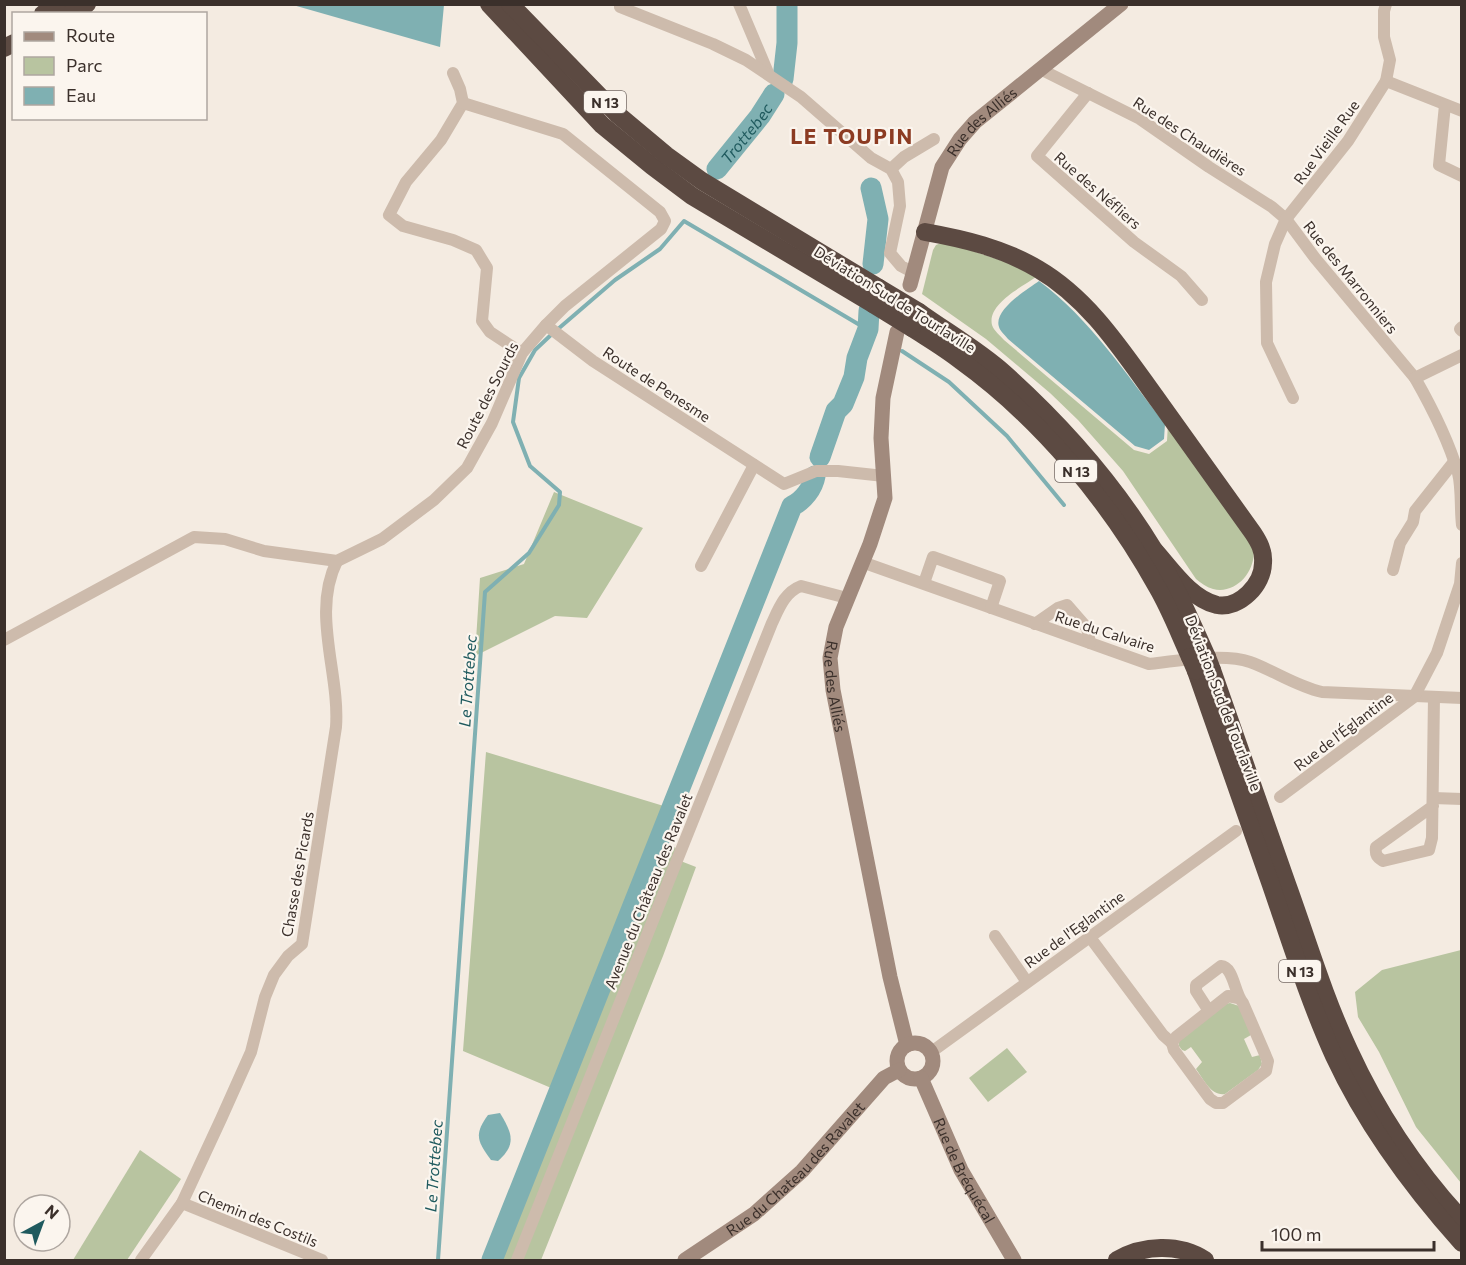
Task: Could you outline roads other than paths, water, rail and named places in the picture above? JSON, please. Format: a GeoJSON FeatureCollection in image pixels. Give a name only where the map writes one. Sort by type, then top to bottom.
{"type":"FeatureCollection","features":[{"type":"Feature","properties":{"kind":"highway"},"geometry":{"type":"LineString","coordinates":[[46,12],[59,4]]}},
{"type":"Feature","properties":{"kind":"highway"},"geometry":{"type":"LineString","coordinates":[[73,12],[87,4]]}},
{"type":"Feature","properties":{"kind":"highway","name":"N 13"},"geometry":{"type":"LineString","coordinates":[[475,4],[507,37],[526,45]]}},
{"type":"Feature","properties":{"kind":"highway","name":"Déviation Sud de Tourlaville"},"geometry":{"type":"LineString","coordinates":[[489,4],[602,124],[652,166],[692,196],[876,296]]}},
{"type":"Feature","properties":{"kind":"highway","name":"Déviation Sud de Tourlaville"},"geometry":{"type":"LineString","coordinates":[[510,4],[617,114],[666,155],[876,296],[909,324],[962,361],[991,385],[1049,441],[1088,485],[1128,537],[1201,664],[1349,1050],[1382,1113],[1424,1174],[1461,1220]]}},
{"type":"Feature","properties":{"kind":"highway"},"geometry":{"type":"LineString","coordinates":[[925,232],[973,242],[1015,257],[1055,280],[1088,309],[1123,351],[1253,532],[1261,547],[1263,562],[1261,574],[1249,594],[1229,604],[1218,605],[1190,590],[1155,551]]}},
{"type":"Feature","properties":{"kind":"highway","name":"Déviation Sud de Tourlaville"},"geometry":{"type":"LineString","coordinates":[[909,324],[1003,372],[1062,429],[1123,503],[1155,551],[1188,614],[1201,664],[1310,997],[1335,1057],[1371,1124],[1400,1168],[1461,1243]]}},
{"type":"Feature","properties":{"kind":"highway"},"geometry":{"type":"LineString","coordinates":[[1403,1144],[1430,1168],[1461,1204]]}},
{"type":"Feature","properties":{"kind":"highway"},"geometry":{"type":"LineString","coordinates":[[1430,1207],[1461,1256]]}},
{"type":"Feature","properties":{"kind":"highway"},"geometry":{"type":"LineString","coordinates":[[1117,1260],[1137,1252],[1162,1248],[1188,1252],[1205,1260]]}},
{"type":"Feature","properties":{"kind":"street"},"geometry":{"type":"LineString","coordinates":[[739,4],[776,81]]}},
{"type":"Feature","properties":{"kind":"street","name":"Rue des Alliés"},"geometry":{"type":"LineString","coordinates":[[912,279],[942,168],[960,139],[975,122],[1121,4]]}},
{"type":"Feature","properties":{"kind":"street"},"geometry":{"type":"LineString","coordinates":[[1386,4],[1384,37],[1390,60],[1386,81],[1461,111]]}},
{"type":"Feature","properties":{"kind":"street"},"geometry":{"type":"LineString","coordinates":[[620,7],[713,44],[746,60],[801,97],[871,158],[891,169],[898,182],[900,206],[890,252],[912,279]]}},
{"type":"Feature","properties":{"kind":"street","name":"Rue des Chaudières"},"geometry":{"type":"LineString","coordinates":[[1042,70],[1140,119],[1272,207],[1286,219]]}},
{"type":"Feature","properties":{"kind":"street"},"geometry":{"type":"LineString","coordinates":[[453,73],[463,103],[441,140],[406,182],[389,214],[403,226],[453,240],[476,250],[487,268],[482,321],[490,332],[522,353]]}},
{"type":"Feature","properties":{"kind":"street","name":"Rue Vieille Rue"},"geometry":{"type":"LineString","coordinates":[[1286,219],[1348,141],[1386,81]]}},
{"type":"Feature","properties":{"kind":"street","name":"Rue des Néfliers"},"geometry":{"type":"LineString","coordinates":[[1088,93],[1037,156],[1134,242],[1181,276],[1202,300]]}},
{"type":"Feature","properties":{"kind":"street","name":"Route des Sourds"},"geometry":{"type":"LineString","coordinates":[[337,561],[382,539],[434,500],[467,468],[492,423],[522,353],[565,306],[661,229],[665,221],[660,212],[563,134],[463,103]]}},
{"type":"Feature","properties":{"kind":"street"},"geometry":{"type":"LineString","coordinates":[[1445,105],[1439,165],[1461,176]]}},
{"type":"Feature","properties":{"kind":"street"},"geometry":{"type":"LineString","coordinates":[[891,169],[934,139]]}},
{"type":"Feature","properties":{"kind":"street","name":"Rue des Marronniers"},"geometry":{"type":"LineString","coordinates":[[1293,398],[1267,343],[1266,282],[1275,244],[1286,219],[1315,258],[1415,378],[1432,410],[1460,474],[1461,525]]}},
{"type":"Feature","properties":{"kind":"street","name":"Rue des Alliés"},"geometry":{"type":"LineString","coordinates":[[907,1045],[890,977],[833,690],[830,658],[836,627],[885,498],[880,438],[884,398],[909,324]]}},
{"type":"Feature","properties":{"kind":"street","name":"Route de Penesme"},"geometry":{"type":"LineString","coordinates":[[546,325],[593,361],[784,484],[816,471],[884,476]]}},
{"type":"Feature","properties":{"kind":"street"},"geometry":{"type":"LineString","coordinates":[[1415,378],[1461,355]]}},
{"type":"Feature","properties":{"kind":"street"},"geometry":{"type":"LineString","coordinates":[[1393,570],[1400,543],[1413,522],[1415,511],[1454,462]]}},
{"type":"Feature","properties":{"kind":"street"},"geometry":{"type":"LineString","coordinates":[[702,566],[754,465]]}},
{"type":"Feature","properties":{"kind":"street"},"geometry":{"type":"LineString","coordinates":[[4,640],[194,537],[225,539],[264,551],[337,561]]}},
{"type":"Feature","properties":{"kind":"street"},"geometry":{"type":"LineString","coordinates":[[924,583],[933,557],[1000,581],[991,608]]}},
{"type":"Feature","properties":{"kind":"street","name":"Chasse des Picards"},"geometry":{"type":"LineString","coordinates":[[182,1203],[251,1052],[265,997],[274,975],[288,956],[302,944],[304,936],[338,705],[326,617],[330,575],[337,561]]}},
{"type":"Feature","properties":{"kind":"street","name":"Rue du Calvaire"},"geometry":{"type":"LineString","coordinates":[[862,562],[1149,664],[1171,660],[1238,660],[1249,662],[1303,687],[1322,692],[1414,697]]}},
{"type":"Feature","properties":{"kind":"street"},"geometry":{"type":"LineString","coordinates":[[1414,697],[1437,653],[1461,584],[1461,563]]}},
{"type":"Feature","properties":{"kind":"street","name":"Avenue du Château des Ravalet"},"geometry":{"type":"LineString","coordinates":[[517,1260],[772,623],[783,601],[794,588],[801,585],[847,598]]}},
{"type":"Feature","properties":{"kind":"street"},"geometry":{"type":"LineString","coordinates":[[1035,624],[1058,608],[1067,605],[1089,631],[1090,643]]}},
{"type":"Feature","properties":{"kind":"street","name":"Rue de l'Églantine"},"geometry":{"type":"LineString","coordinates":[[1280,797],[1414,697],[1461,698]]}},
{"type":"Feature","properties":{"kind":"street"},"geometry":{"type":"LineString","coordinates":[[1434,697],[1433,802],[1432,838],[1429,850],[1383,861],[1377,857],[1376,847],[1433,802],[1461,799]]}},
{"type":"Feature","properties":{"kind":"street","name":"Rue de l'Eglantine"},"geometry":{"type":"LineString","coordinates":[[930,1053],[1236,831]]}},
{"type":"Feature","properties":{"kind":"street"},"geometry":{"type":"LineString","coordinates":[[995,936],[1028,982]]}},
{"type":"Feature","properties":{"kind":"street"},"geometry":{"type":"LineString","coordinates":[[1089,936],[1172,1043],[1174,1050],[1210,1099],[1216,1103],[1223,1103],[1266,1071],[1267,1057],[1243,1003],[1238,998],[1228,969],[1221,966],[1196,985],[1196,991],[1209,1011]]}},
{"type":"Feature","properties":{"kind":"street"},"geometry":{"type":"LineString","coordinates":[[1172,1043],[1176,1037],[1228,996],[1238,998]]}},
{"type":"Feature","properties":{"kind":"street"},"geometry":{"type":"LineString","coordinates":[[918,1044],[930,1053],[931,1068],[921,1078],[911,1079],[899,1070],[897,1059],[902,1048],[907,1045],[918,1044]]}},
{"type":"Feature","properties":{"kind":"street","name":"Rue du Chateau des Ravalet"},"geometry":{"type":"LineString","coordinates":[[685,1260],[762,1207],[802,1171],[884,1078],[899,1070]]}},
{"type":"Feature","properties":{"kind":"street","name":"Rue de Bréquécal"},"geometry":{"type":"LineString","coordinates":[[921,1078],[961,1170],[1014,1260]]}},
{"type":"Feature","properties":{"kind":"street","name":"Chemin des Costils"},"geometry":{"type":"LineString","coordinates":[[141,1260],[182,1203],[322,1260]]}},
{"type":"Feature","properties":{"kind":"water"},"geometry":{"type":"Polygon","coordinates":[[[293,5],[444,5],[440,47],[293,5]]]}},
{"type":"Feature","properties":{"kind":"water"},"geometry":{"type":"Polygon","coordinates":[[[1039,281],[1075,312],[1091,330],[1165,424],[1164,439],[1149,450],[1135,446],[1000,330],[999,320],[1006,307],[1039,281]]]}},
{"type":"Feature","properties":{"kind":"water"},"geometry":{"type":"Polygon","coordinates":[[[500,1113],[511,1138],[508,1149],[498,1161],[491,1160],[486,1153],[480,1142],[479,1133],[488,1115],[500,1113]]]}},
{"type":"Feature","properties":{"kind":"waterway","name":"Trottebec"},"geometry":{"type":"LineString","coordinates":[[783,79],[787,43],[787,4]]}},
{"type":"Feature","properties":{"kind":"waterway","name":"Trottebec"},"geometry":{"type":"LineString","coordinates":[[717,169],[760,116],[774,94]]}},
{"type":"Feature","properties":{"kind":"waterway"},"geometry":{"type":"LineString","coordinates":[[871,188],[878,219],[873,264]]}},
{"type":"Feature","properties":{"kind":"waterway"},"geometry":{"type":"LineString","coordinates":[[558,329],[615,280],[660,249],[684,221],[875,334]]}},
{"type":"Feature","properties":{"kind":"waterway"},"geometry":{"type":"LineString","coordinates":[[820,457],[836,411],[843,404],[854,377],[857,358],[868,329],[869,311]]}},
{"type":"Feature","properties":{"kind":"waterway","name":"Le Trottebec"},"geometry":{"type":"LineString","coordinates":[[438,1260],[485,592],[529,553],[559,505],[560,492],[530,466],[513,422],[519,378],[535,350],[552,334]]}},
{"type":"Feature","properties":{"kind":"waterway"},"geometry":{"type":"LineString","coordinates":[[902,351],[949,382],[1007,436],[1064,505]]}},
{"type":"Feature","properties":{"kind":"waterway"},"geometry":{"type":"LineString","coordinates":[[492,1260],[792,506],[807,494],[815,476]]}},
{"type":"Feature","properties":{"kind":"district","name":"LE TOUPIN"},"geometry":{"type":"Point","coordinates":[852,135]}}]}
